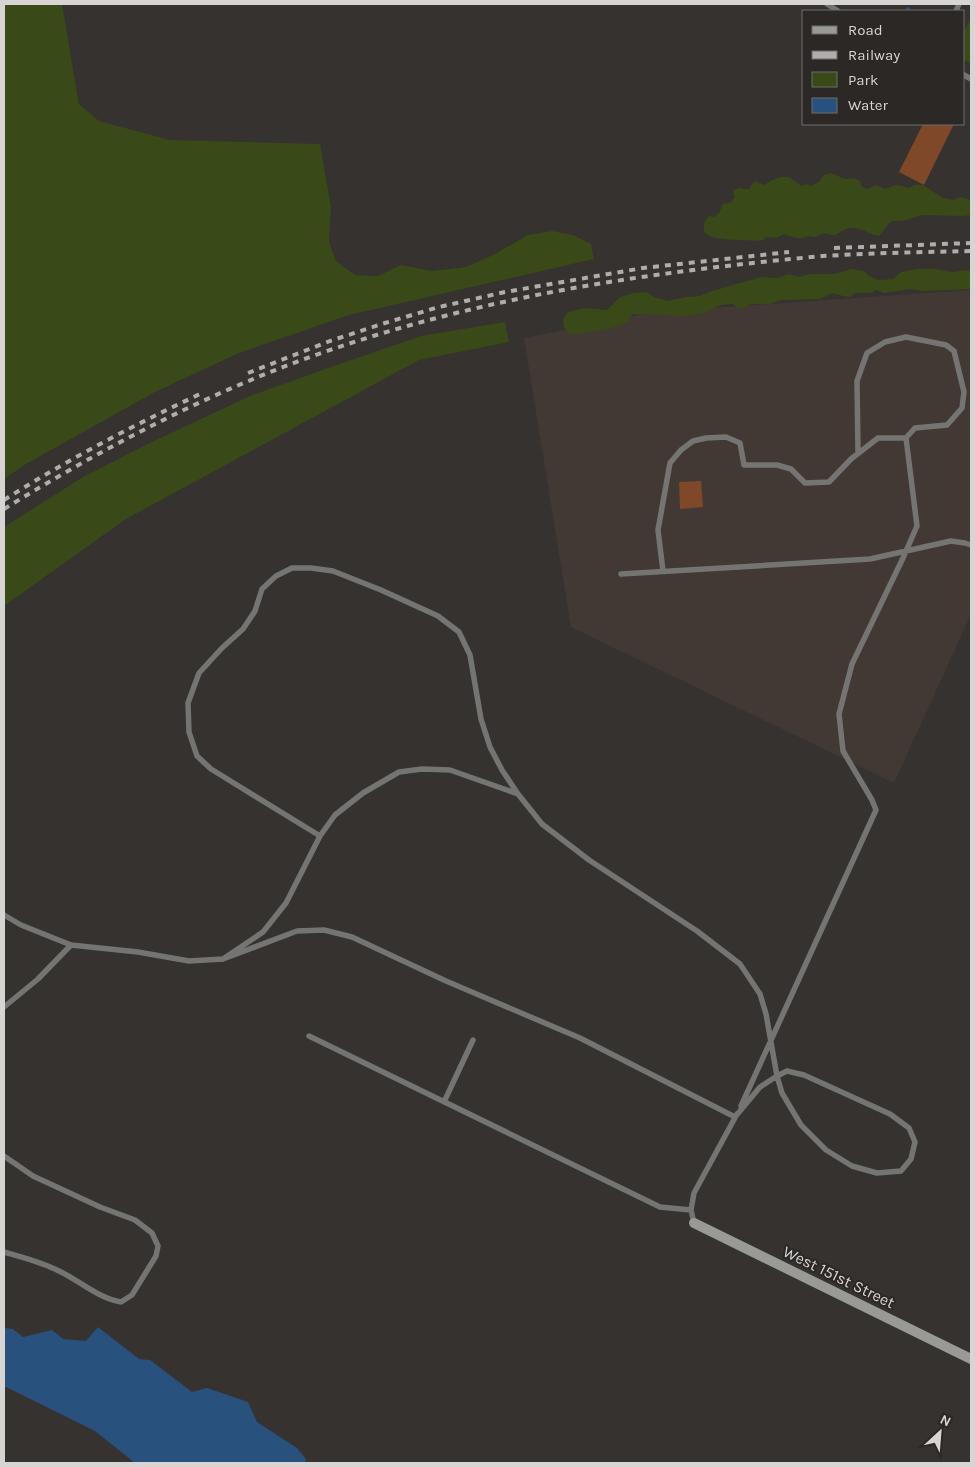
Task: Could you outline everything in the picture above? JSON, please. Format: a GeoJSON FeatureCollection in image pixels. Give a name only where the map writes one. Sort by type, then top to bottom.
{"type":"FeatureCollection","features":[{"type":"Feature","properties":{"kind":"street","name":"West 151st Street"},"geometry":{"type":"LineString","coordinates":[[694,1222],[971,1359]]}},
{"type":"Feature","properties":{"kind":"lane"},"geometry":{"type":"LineString","coordinates":[[663,571],[658,530],[670,463],[681,450],[693,441],[706,438],[726,438],[740,443],[744,465],[777,465],[791,469],[805,483],[829,482],[850,458],[858,453],[878,438],[906,438],[915,428],[947,425],[962,408],[964,392],[954,351],[946,345],[906,337],[885,342],[867,353],[857,381],[858,453]]}},
{"type":"Feature","properties":{"kind":"lane"},"geometry":{"type":"LineString","coordinates":[[694,1222],[691,1210],[694,1193],[736,1117],[876,810],[843,751],[839,714],[852,664],[917,526],[906,438]]}},
{"type":"Feature","properties":{"kind":"lane"},"geometry":{"type":"LineString","coordinates":[[621,574],[870,559],[951,541],[971,545]]}},
{"type":"Feature","properties":{"kind":"lane"},"geometry":{"type":"LineString","coordinates":[[320,836],[212,769],[197,756],[189,732],[188,703],[199,673],[243,629],[255,611],[262,589],[276,576],[292,568],[311,568],[333,572],[381,590],[438,616],[459,632],[470,655],[481,719],[490,747],[518,794],[542,824],[589,860],[697,931],[740,964],[760,994],[766,1014],[777,1076],[782,1093],[802,1125],[826,1150],[852,1166],[877,1173],[900,1171],[911,1159],[914,1142],[909,1128],[890,1114],[804,1075],[787,1071],[777,1076],[760,1087],[736,1117]]}},
{"type":"Feature","properties":{"kind":"lane"},"geometry":{"type":"LineString","coordinates":[[223,959],[263,932],[286,903],[320,836],[335,815],[363,793],[399,772],[422,769],[450,770],[518,794]]}},
{"type":"Feature","properties":{"kind":"lane"},"geometry":{"type":"LineString","coordinates":[[4,915],[21,925],[71,945],[138,952],[189,961],[223,959],[297,931],[324,930],[352,937],[446,981],[580,1038],[736,1117]]}},
{"type":"Feature","properties":{"kind":"lane"},"geometry":{"type":"LineString","coordinates":[[4,1007],[38,979],[71,945]]}},
{"type":"Feature","properties":{"kind":"lane"},"geometry":{"type":"LineString","coordinates":[[310,1036],[660,1207],[691,1210]]}},
{"type":"Feature","properties":{"kind":"lane"},"geometry":{"type":"LineString","coordinates":[[444,1102],[474,1040]]}},
{"type":"Feature","properties":{"kind":"lane"},"geometry":{"type":"LineString","coordinates":[[4,1156],[33,1176],[100,1207],[135,1220],[152,1233],[158,1246],[156,1256],[132,1294],[121,1302],[111,1300],[59,1271],[4,1252]]}},
{"type":"Feature","properties":{"kind":"shaded area"},"geometry":{"type":"Polygon","coordinates":[[[971,290],[971,614],[894,783],[571,627],[524,338],[653,312],[971,290]]]}},
{"type":"Feature","properties":{"kind":"green space"},"geometry":{"type":"Polygon","coordinates":[[[4,4],[62,4],[79,104],[99,121],[170,140],[320,144],[331,207],[329,242],[336,261],[355,275],[378,276],[401,265],[432,271],[466,267],[495,254],[528,235],[552,231],[573,235],[591,244],[594,259],[349,315],[239,353],[155,392],[26,464],[4,479],[4,4]]]}},
{"type":"Feature","properties":{"kind":"green space"},"geometry":{"type":"Polygon","coordinates":[[[971,17],[971,64],[965,61],[965,29],[971,17]]]}},
{"type":"Feature","properties":{"kind":"green space"},"geometry":{"type":"Polygon","coordinates":[[[830,173],[844,179],[854,178],[860,181],[862,187],[867,189],[877,185],[885,188],[897,185],[910,188],[914,185],[923,185],[943,198],[954,200],[959,197],[971,201],[971,215],[922,215],[903,221],[891,221],[879,236],[854,228],[848,228],[835,235],[824,233],[816,237],[796,238],[784,234],[776,238],[766,237],[760,241],[715,238],[705,233],[704,226],[706,220],[709,216],[714,217],[719,213],[723,204],[731,202],[735,197],[733,194],[734,190],[739,188],[749,189],[755,181],[764,185],[781,177],[789,177],[802,186],[805,184],[811,186],[820,181],[824,175],[830,173]]]}},
{"type":"Feature","properties":{"kind":"green space"},"geometry":{"type":"Polygon","coordinates":[[[852,269],[864,271],[869,276],[878,280],[893,279],[901,272],[916,269],[953,272],[971,271],[971,289],[924,291],[910,289],[884,293],[876,290],[872,293],[855,293],[850,297],[832,293],[821,299],[782,300],[769,304],[751,304],[744,308],[738,308],[733,304],[721,305],[707,312],[686,316],[632,314],[628,322],[586,333],[571,334],[564,328],[563,319],[568,312],[585,308],[607,310],[620,297],[634,293],[647,292],[654,297],[667,301],[700,296],[761,277],[777,278],[789,274],[799,277],[809,274],[834,274],[852,269]]]}},
{"type":"Feature","properties":{"kind":"green space"},"geometry":{"type":"Polygon","coordinates":[[[505,322],[509,342],[419,360],[126,519],[4,606],[4,527],[83,477],[250,396],[421,336],[505,322]]]}},
{"type":"Feature","properties":{"kind":"water"},"geometry":{"type":"Polygon","coordinates":[[[98,1327],[139,1359],[150,1360],[192,1392],[207,1388],[248,1402],[257,1422],[297,1448],[306,1459],[305,1463],[135,1463],[95,1431],[4,1386],[4,1328],[13,1329],[23,1337],[52,1330],[63,1339],[86,1341],[98,1327]]]}},
{"type":"Feature","properties":{"kind":"building"},"geometry":{"type":"Polygon","coordinates":[[[922,125],[954,125],[924,185],[899,172],[922,125]]]}},
{"type":"Feature","properties":{"kind":"building"},"geometry":{"type":"Polygon","coordinates":[[[701,481],[703,507],[680,509],[679,482],[701,481]]]}},
{"type":"Feature","properties":{"kind":"railway"},"geometry":{"type":"LineString","coordinates":[[834,248],[971,243]]}},
{"type":"Feature","properties":{"kind":"railway"},"geometry":{"type":"LineString","coordinates":[[4,509],[83,462],[164,420],[247,381],[333,349],[420,322],[552,292],[686,271],[823,256],[971,251]]}},
{"type":"Feature","properties":{"kind":"railway"},"geometry":{"type":"LineString","coordinates":[[248,373],[330,341],[385,323],[439,307],[505,292],[643,268],[789,252]]}},
{"type":"Feature","properties":{"kind":"railway"},"geometry":{"type":"LineString","coordinates":[[4,500],[100,444],[200,394]]}}]}
